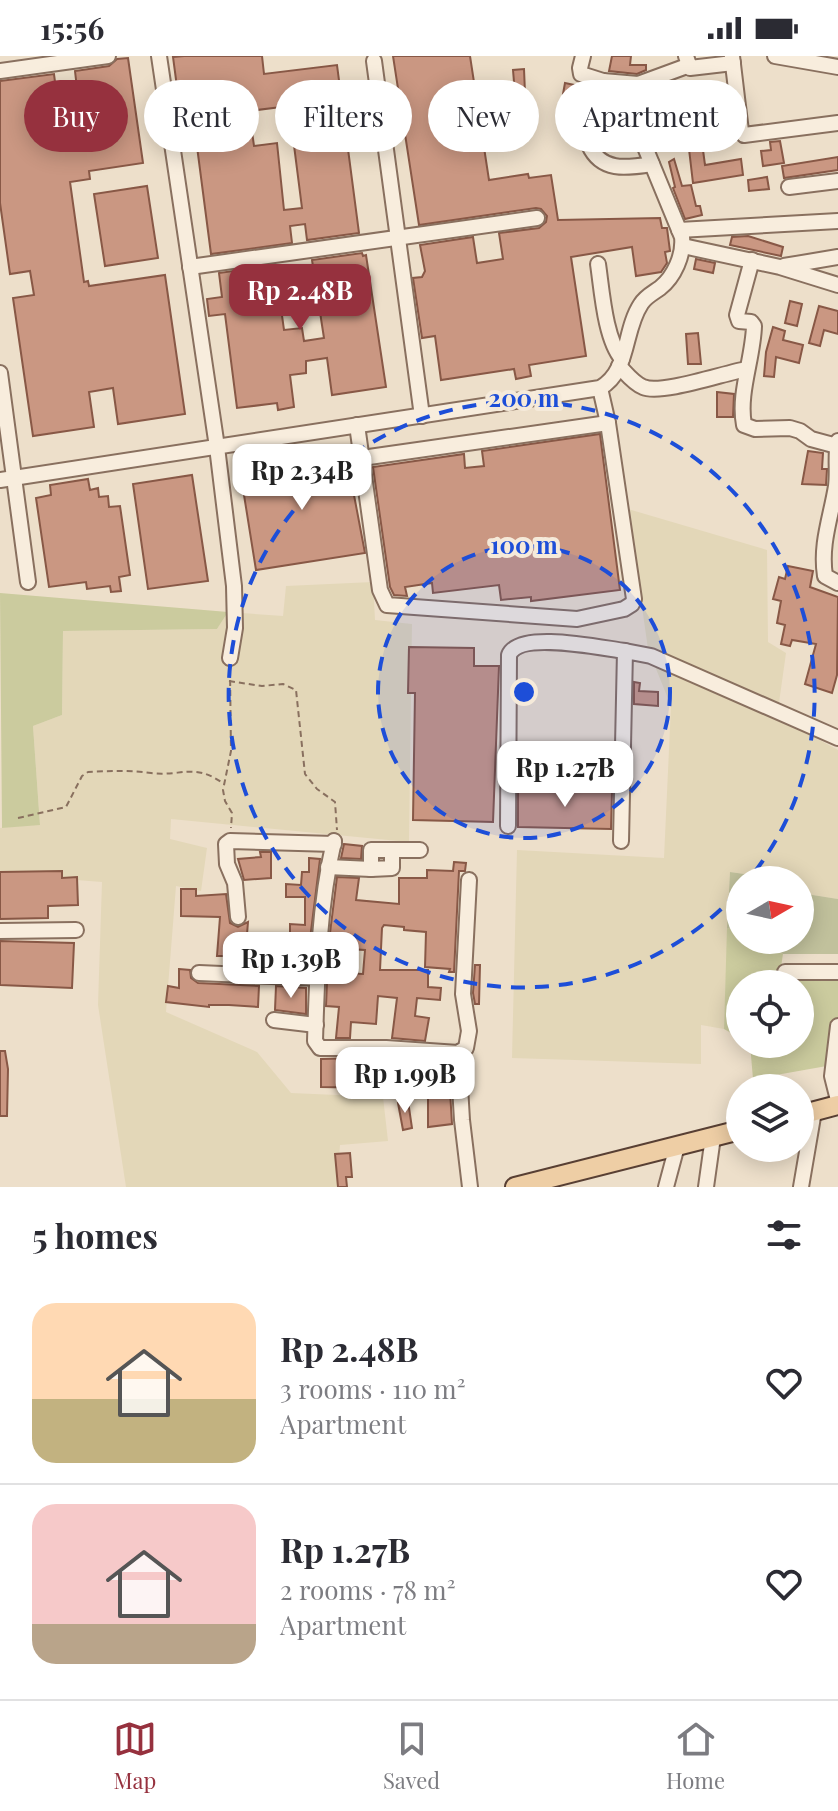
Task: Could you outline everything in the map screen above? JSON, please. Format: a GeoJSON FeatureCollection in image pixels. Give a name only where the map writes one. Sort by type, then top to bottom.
{"type":"FeatureCollection","features":[{"type":"Feature","properties":{"kind":"main road"},"geometry":{"type":"LineString","coordinates":[[814,1111],[838,1102]]}},
{"type":"Feature","properties":{"kind":"main road"},"geometry":{"type":"LineString","coordinates":[[515,1187],[726,1134]]}},
{"type":"Feature","properties":{"kind":"street"},"geometry":{"type":"LineString","coordinates":[[0,71],[108,56]]}},
{"type":"Feature","properties":{"kind":"street"},"geometry":{"type":"LineString","coordinates":[[159,56],[217,447],[234,586],[235,628],[230,658]]}},
{"type":"Feature","properties":{"kind":"street"},"geometry":{"type":"LineString","coordinates":[[583,56],[581,74],[600,80]]}},
{"type":"Feature","properties":{"kind":"street"},"geometry":{"type":"LineString","coordinates":[[775,56],[838,67]]}},
{"type":"Feature","properties":{"kind":"street"},"geometry":{"type":"LineString","coordinates":[[646,80],[686,61],[732,60],[744,135],[838,123]]}},
{"type":"Feature","properties":{"kind":"street"},"geometry":{"type":"LineString","coordinates":[[374,61],[422,416]]}},
{"type":"Feature","properties":{"kind":"street"},"geometry":{"type":"LineString","coordinates":[[593,152],[599,161],[612,166],[652,164]]}},
{"type":"Feature","properties":{"kind":"street"},"geometry":{"type":"LineString","coordinates":[[0,480],[600,388],[612,379],[621,362],[640,305],[669,280],[683,246],[647,152]]}},
{"type":"Feature","properties":{"kind":"street"},"geometry":{"type":"LineString","coordinates":[[789,187],[838,181]]}},
{"type":"Feature","properties":{"kind":"street"},"geometry":{"type":"LineString","coordinates":[[190,267],[537,218]]}},
{"type":"Feature","properties":{"kind":"street"},"geometry":{"type":"LineString","coordinates":[[679,230],[838,221]]}},
{"type":"Feature","properties":{"kind":"street"},"geometry":{"type":"LineString","coordinates":[[683,246],[780,267],[838,285]]}},
{"type":"Feature","properties":{"kind":"street"},"geometry":{"type":"LineString","coordinates":[[780,267],[838,257]]}},
{"type":"Feature","properties":{"kind":"street"},"geometry":{"type":"LineString","coordinates":[[752,260],[737,315],[739,321],[751,322],[754,326],[753,348],[747,369],[744,425],[755,429],[790,428],[811,439],[837,443],[834,458],[836,484],[826,523],[823,558],[825,576],[838,583]]}},
{"type":"Feature","properties":{"kind":"street"},"geometry":{"type":"LineString","coordinates":[[598,264],[611,339],[621,362],[640,386],[649,388],[694,382],[720,373],[747,369]]}},
{"type":"Feature","properties":{"kind":"street"},"geometry":{"type":"LineString","coordinates":[[0,373],[5,439],[16,477],[28,582]]}},
{"type":"Feature","properties":{"kind":"street"},"geometry":{"type":"LineString","coordinates":[[357,425],[380,590],[387,605],[577,619],[624,609],[634,599],[600,388]]}},
{"type":"Feature","properties":{"kind":"street"},"geometry":{"type":"LineString","coordinates":[[362,458],[608,423]]}},
{"type":"Feature","properties":{"kind":"street"},"geometry":{"type":"LineString","coordinates":[[508,826],[509,655],[511,649],[521,643],[548,642],[651,656],[838,738]]}},
{"type":"Feature","properties":{"kind":"street"},"geometry":{"type":"LineString","coordinates":[[621,841],[625,651]]}},
{"type":"Feature","properties":{"kind":"street"},"geometry":{"type":"LineString","coordinates":[[238,917],[235,883],[227,864],[226,844],[230,841],[334,842],[324,890],[316,1044],[320,1048],[458,1053],[466,1048],[469,1031],[463,994],[469,880]]}},
{"type":"Feature","properties":{"kind":"street"},"geometry":{"type":"LineString","coordinates":[[328,867],[371,869],[371,850],[420,850]]}},
{"type":"Feature","properties":{"kind":"street"},"geometry":{"type":"LineString","coordinates":[[0,931],[76,930]]}},
{"type":"Feature","properties":{"kind":"street"},"geometry":{"type":"LineString","coordinates":[[814,972],[838,972]]}},
{"type":"Feature","properties":{"kind":"street"},"geometry":{"type":"LineString","coordinates":[[199,973],[318,978]]}},
{"type":"Feature","properties":{"kind":"street"},"geometry":{"type":"LineString","coordinates":[[274,1020],[316,1025]]}},
{"type":"Feature","properties":{"kind":"street"},"geometry":{"type":"LineString","coordinates":[[838,1026],[832,1076],[838,1102]]}},
{"type":"Feature","properties":{"kind":"street"},"geometry":{"type":"LineString","coordinates":[[458,1053],[470,1187]]}},
{"type":"Feature","properties":{"kind":"street"},"geometry":{"type":"LineString","coordinates":[[706,1187],[713,1137]]}},
{"type":"Feature","properties":{"kind":"street"},"geometry":{"type":"LineString","coordinates":[[666,1187],[677,1146]]}},
{"type":"Feature","properties":{"kind":"street"},"geometry":{"type":"LineString","coordinates":[[801,1187],[803,1162]]}},
{"type":"Feature","properties":{"kind":"path"},"geometry":{"type":"LineString","coordinates":[[230,658],[231,751],[224,784],[225,801],[232,813],[230,841]]}},
{"type":"Feature","properties":{"kind":"path"},"geometry":{"type":"LineString","coordinates":[[229,681],[262,686],[283,684],[296,690],[305,774],[317,789],[335,802],[338,819],[334,842]]}},
{"type":"Feature","properties":{"kind":"path"},"geometry":{"type":"LineString","coordinates":[[18,818],[66,807],[82,776],[88,772],[187,771],[213,776],[224,784]]}},
{"type":"Feature","properties":{"kind":"shaded area"},"geometry":{"type":"Polygon","coordinates":[[[628,509],[767,550],[768,642],[786,653],[777,717],[838,750],[838,899],[814,895],[814,866],[726,866],[724,1029],[701,1025],[701,1064],[512,1058],[517,850],[664,858],[671,706],[648,649],[628,509]]]}},
{"type":"Feature","properties":{"kind":"shaded area"},"geometry":{"type":"Polygon","coordinates":[[[373,582],[375,620],[412,624],[409,842],[171,819],[170,839],[207,848],[201,891],[176,886],[166,1012],[257,1052],[291,1093],[383,1097],[388,1141],[340,1145],[337,1187],[126,1187],[98,1005],[102,882],[0,874],[0,828],[40,824],[33,726],[62,715],[63,631],[217,629],[228,612],[283,616],[286,586],[373,582]]]}},
{"type":"Feature","properties":{"kind":"green space"},"geometry":{"type":"Polygon","coordinates":[[[0,593],[228,612],[217,629],[63,631],[62,715],[33,726],[40,825],[2,828],[0,593]]]}},
{"type":"Feature","properties":{"kind":"green space"},"geometry":{"type":"Polygon","coordinates":[[[814,895],[838,899],[838,954],[814,954],[814,895]]]}},
{"type":"Feature","properties":{"kind":"green space"},"geometry":{"type":"Polygon","coordinates":[[[726,954],[783,954],[780,970],[726,970],[724,1029],[726,954]]]}},
{"type":"Feature","properties":{"kind":"green space"},"geometry":{"type":"Polygon","coordinates":[[[814,974],[838,974],[838,1064],[781,1074],[753,1074],[751,1058],[814,1058],[814,974]]]}},
{"type":"Feature","properties":{"kind":"building"},"geometry":{"type":"Polygon","coordinates":[[[262,56],[264,74],[337,65],[339,80],[275,80],[275,108],[259,110],[259,80],[176,80],[173,57],[262,56]]]}},
{"type":"Feature","properties":{"kind":"building"},"geometry":{"type":"Polygon","coordinates":[[[393,56],[470,56],[474,80],[428,80],[428,152],[485,152],[489,180],[528,174],[529,178],[551,175],[558,220],[660,218],[662,228],[667,228],[670,251],[665,252],[667,263],[661,272],[636,276],[632,247],[571,257],[586,356],[529,365],[531,376],[516,379],[514,369],[441,380],[435,336],[422,338],[413,278],[422,277],[425,271],[420,245],[473,237],[477,263],[503,259],[499,233],[539,228],[546,222],[547,216],[536,208],[419,225],[408,152],[412,152],[412,80],[397,80],[393,56]]]}},
{"type":"Feature","properties":{"kind":"building"},"geometry":{"type":"Polygon","coordinates":[[[612,56],[631,56],[630,65],[646,65],[646,70],[637,74],[609,71],[612,56]]]}},
{"type":"Feature","properties":{"kind":"building"},"geometry":{"type":"Polygon","coordinates":[[[128,58],[143,163],[89,171],[90,179],[70,182],[84,282],[88,281],[89,286],[165,275],[185,414],[118,424],[113,388],[89,392],[94,427],[33,436],[13,298],[34,295],[30,271],[10,274],[0,203],[0,81],[54,74],[55,80],[24,80],[24,152],[128,152],[128,80],[76,80],[75,71],[109,66],[117,59],[128,58]]]}},
{"type":"Feature","properties":{"kind":"building"},"geometry":{"type":"Polygon","coordinates":[[[524,69],[524,80],[514,80],[513,70],[524,69]]]}},
{"type":"Feature","properties":{"kind":"building"},"geometry":{"type":"Polygon","coordinates":[[[780,141],[784,163],[763,166],[761,151],[771,150],[770,142],[780,141]]]}},
{"type":"Feature","properties":{"kind":"building"},"geometry":{"type":"Polygon","coordinates":[[[275,143],[284,210],[302,208],[295,152],[348,152],[359,233],[307,240],[305,224],[290,226],[292,243],[211,254],[198,152],[259,152],[259,145],[275,143]]]}},
{"type":"Feature","properties":{"kind":"building"},"geometry":{"type":"Polygon","coordinates":[[[689,152],[703,152],[705,165],[741,159],[743,175],[693,183],[689,152]]]}},
{"type":"Feature","properties":{"kind":"building"},"geometry":{"type":"Polygon","coordinates":[[[838,157],[838,170],[784,178],[782,166],[838,157]]]}},
{"type":"Feature","properties":{"kind":"building"},"geometry":{"type":"Polygon","coordinates":[[[674,159],[682,186],[691,185],[696,206],[700,206],[702,215],[685,219],[673,188],[669,162],[674,159]]]}},
{"type":"Feature","properties":{"kind":"building"},"geometry":{"type":"Polygon","coordinates":[[[767,177],[769,189],[749,191],[748,180],[767,177]]]}},
{"type":"Feature","properties":{"kind":"building"},"geometry":{"type":"Polygon","coordinates":[[[147,186],[158,258],[105,266],[94,194],[147,186]]]}},
{"type":"Feature","properties":{"kind":"building"},"geometry":{"type":"Polygon","coordinates":[[[748,236],[783,247],[781,256],[730,245],[732,237],[748,236]]]}},
{"type":"Feature","properties":{"kind":"building"},"geometry":{"type":"Polygon","coordinates":[[[366,255],[386,387],[332,395],[327,358],[306,361],[306,373],[290,375],[294,407],[278,410],[277,403],[237,408],[225,314],[209,316],[207,299],[222,297],[219,273],[275,265],[284,330],[302,328],[304,341],[324,338],[312,260],[366,255]]]}},
{"type":"Feature","properties":{"kind":"building"},"geometry":{"type":"Polygon","coordinates":[[[696,259],[715,263],[713,273],[694,269],[696,259]]]}},
{"type":"Feature","properties":{"kind":"building"},"geometry":{"type":"Polygon","coordinates":[[[790,301],[802,304],[797,326],[785,323],[790,301]]]}},
{"type":"Feature","properties":{"kind":"building"},"geometry":{"type":"Polygon","coordinates":[[[819,306],[838,311],[838,334],[824,330],[820,346],[809,343],[819,306]]]}},
{"type":"Feature","properties":{"kind":"building"},"geometry":{"type":"Polygon","coordinates":[[[773,327],[785,331],[783,340],[803,345],[799,363],[776,357],[774,377],[764,376],[773,327]]]}},
{"type":"Feature","properties":{"kind":"building"},"geometry":{"type":"Polygon","coordinates":[[[698,333],[701,364],[688,364],[686,334],[698,333]]]}},
{"type":"Feature","properties":{"kind":"building"},"geometry":{"type":"Polygon","coordinates":[[[717,392],[734,394],[733,417],[717,417],[717,392]]]}},
{"type":"Feature","properties":{"kind":"building"},"geometry":{"type":"Polygon","coordinates":[[[600,434],[620,590],[531,601],[531,597],[501,600],[499,585],[433,593],[432,583],[405,587],[407,596],[394,595],[390,587],[373,467],[464,454],[465,468],[484,466],[482,451],[600,434]]]}},
{"type":"Feature","properties":{"kind":"building"},"geometry":{"type":"Polygon","coordinates":[[[808,451],[823,453],[822,469],[827,469],[826,485],[802,484],[808,451]]]}},
{"type":"Feature","properties":{"kind":"building"},"geometry":{"type":"Polygon","coordinates":[[[346,453],[365,553],[256,570],[240,470],[346,453]]]}},
{"type":"Feature","properties":{"kind":"building"},"geometry":{"type":"Polygon","coordinates":[[[192,475],[208,581],[148,589],[133,484],[192,475]]]}},
{"type":"Feature","properties":{"kind":"building"},"geometry":{"type":"Polygon","coordinates":[[[88,479],[90,490],[98,488],[99,497],[108,496],[109,507],[120,506],[130,575],[119,577],[121,591],[111,592],[110,586],[87,589],[86,582],[49,587],[36,498],[51,495],[50,485],[88,479]]]}},
{"type":"Feature","properties":{"kind":"building"},"geometry":{"type":"Polygon","coordinates":[[[788,566],[813,571],[810,587],[838,597],[837,675],[832,693],[805,684],[816,644],[792,640],[790,646],[781,644],[785,625],[777,623],[781,601],[773,599],[779,577],[785,579],[788,566]]]}},
{"type":"Feature","properties":{"kind":"building"},"geometry":{"type":"Polygon","coordinates":[[[409,647],[474,648],[474,666],[499,666],[493,822],[413,820],[415,693],[408,693],[409,647]]]}},
{"type":"Feature","properties":{"kind":"building"},"geometry":{"type":"Polygon","coordinates":[[[634,682],[640,683],[639,691],[658,692],[658,706],[634,704],[634,682]]]}},
{"type":"Feature","properties":{"kind":"building"},"geometry":{"type":"Polygon","coordinates":[[[518,790],[612,792],[611,829],[518,827],[518,790]]]}},
{"type":"Feature","properties":{"kind":"building"},"geometry":{"type":"Polygon","coordinates":[[[344,844],[362,846],[361,859],[341,858],[344,844]]]}},
{"type":"Feature","properties":{"kind":"building"},"geometry":{"type":"Polygon","coordinates":[[[260,852],[271,852],[271,878],[244,880],[238,859],[261,857],[260,852]]]}},
{"type":"Feature","properties":{"kind":"building"},"geometry":{"type":"Polygon","coordinates":[[[309,858],[320,859],[309,947],[285,946],[285,937],[290,938],[290,924],[305,925],[305,897],[286,897],[286,884],[301,885],[302,872],[309,872],[309,858]]]}},
{"type":"Feature","properties":{"kind":"building"},"geometry":{"type":"Polygon","coordinates":[[[454,862],[466,863],[465,871],[459,871],[454,972],[425,967],[426,932],[384,925],[382,928],[380,970],[428,970],[428,987],[441,988],[440,1000],[417,998],[415,1016],[429,1018],[425,1041],[392,1038],[397,998],[378,996],[376,1024],[351,1022],[350,1038],[336,1038],[339,1007],[326,1006],[328,960],[343,960],[342,973],[363,974],[365,950],[347,949],[347,935],[330,933],[337,877],[359,878],[356,900],[399,904],[399,878],[427,878],[427,870],[453,871],[454,862]]]}},
{"type":"Feature","properties":{"kind":"building"},"geometry":{"type":"Polygon","coordinates":[[[62,871],[62,878],[77,877],[78,905],[48,906],[48,918],[0,919],[0,872],[62,871]]]}},
{"type":"Feature","properties":{"kind":"building"},"geometry":{"type":"Polygon","coordinates":[[[181,889],[196,889],[196,896],[226,894],[230,923],[238,927],[248,922],[242,965],[227,964],[227,956],[217,956],[220,917],[181,916],[181,889]]]}},
{"type":"Feature","properties":{"kind":"building"},"geometry":{"type":"Polygon","coordinates":[[[0,941],[74,943],[72,988],[0,985],[0,941]]]}},
{"type":"Feature","properties":{"kind":"building"},"geometry":{"type":"Polygon","coordinates":[[[475,965],[480,965],[479,1004],[475,1004],[473,993],[475,965]]]}},
{"type":"Feature","properties":{"kind":"building"},"geometry":{"type":"Polygon","coordinates":[[[179,969],[190,970],[191,978],[198,983],[259,986],[258,1007],[209,1007],[166,1002],[168,986],[179,988],[179,969]]]}},
{"type":"Feature","properties":{"kind":"building"},"geometry":{"type":"Polygon","coordinates":[[[276,986],[306,988],[306,1014],[275,1010],[276,986]]]}},
{"type":"Feature","properties":{"kind":"building"},"geometry":{"type":"Polygon","coordinates":[[[0,1051],[5,1051],[8,1069],[7,1116],[0,1116],[0,1051]]]}},
{"type":"Feature","properties":{"kind":"building"},"geometry":{"type":"Polygon","coordinates":[[[357,1058],[357,1078],[375,1078],[376,1088],[321,1087],[321,1059],[357,1058]]]}},
{"type":"Feature","properties":{"kind":"building"},"geometry":{"type":"Polygon","coordinates":[[[387,1058],[446,1062],[446,1074],[414,1076],[414,1079],[401,1079],[401,1083],[386,1084],[387,1058]]]}},
{"type":"Feature","properties":{"kind":"building"},"geometry":{"type":"Polygon","coordinates":[[[450,1091],[452,1124],[428,1127],[428,1093],[450,1091]]]}},
{"type":"Feature","properties":{"kind":"building"},"geometry":{"type":"Polygon","coordinates":[[[408,1101],[412,1128],[403,1130],[398,1103],[408,1101]]]}},
{"type":"Feature","properties":{"kind":"building"},"geometry":{"type":"Polygon","coordinates":[[[350,1153],[352,1177],[346,1177],[347,1187],[338,1187],[335,1154],[350,1153]]]}}]}
